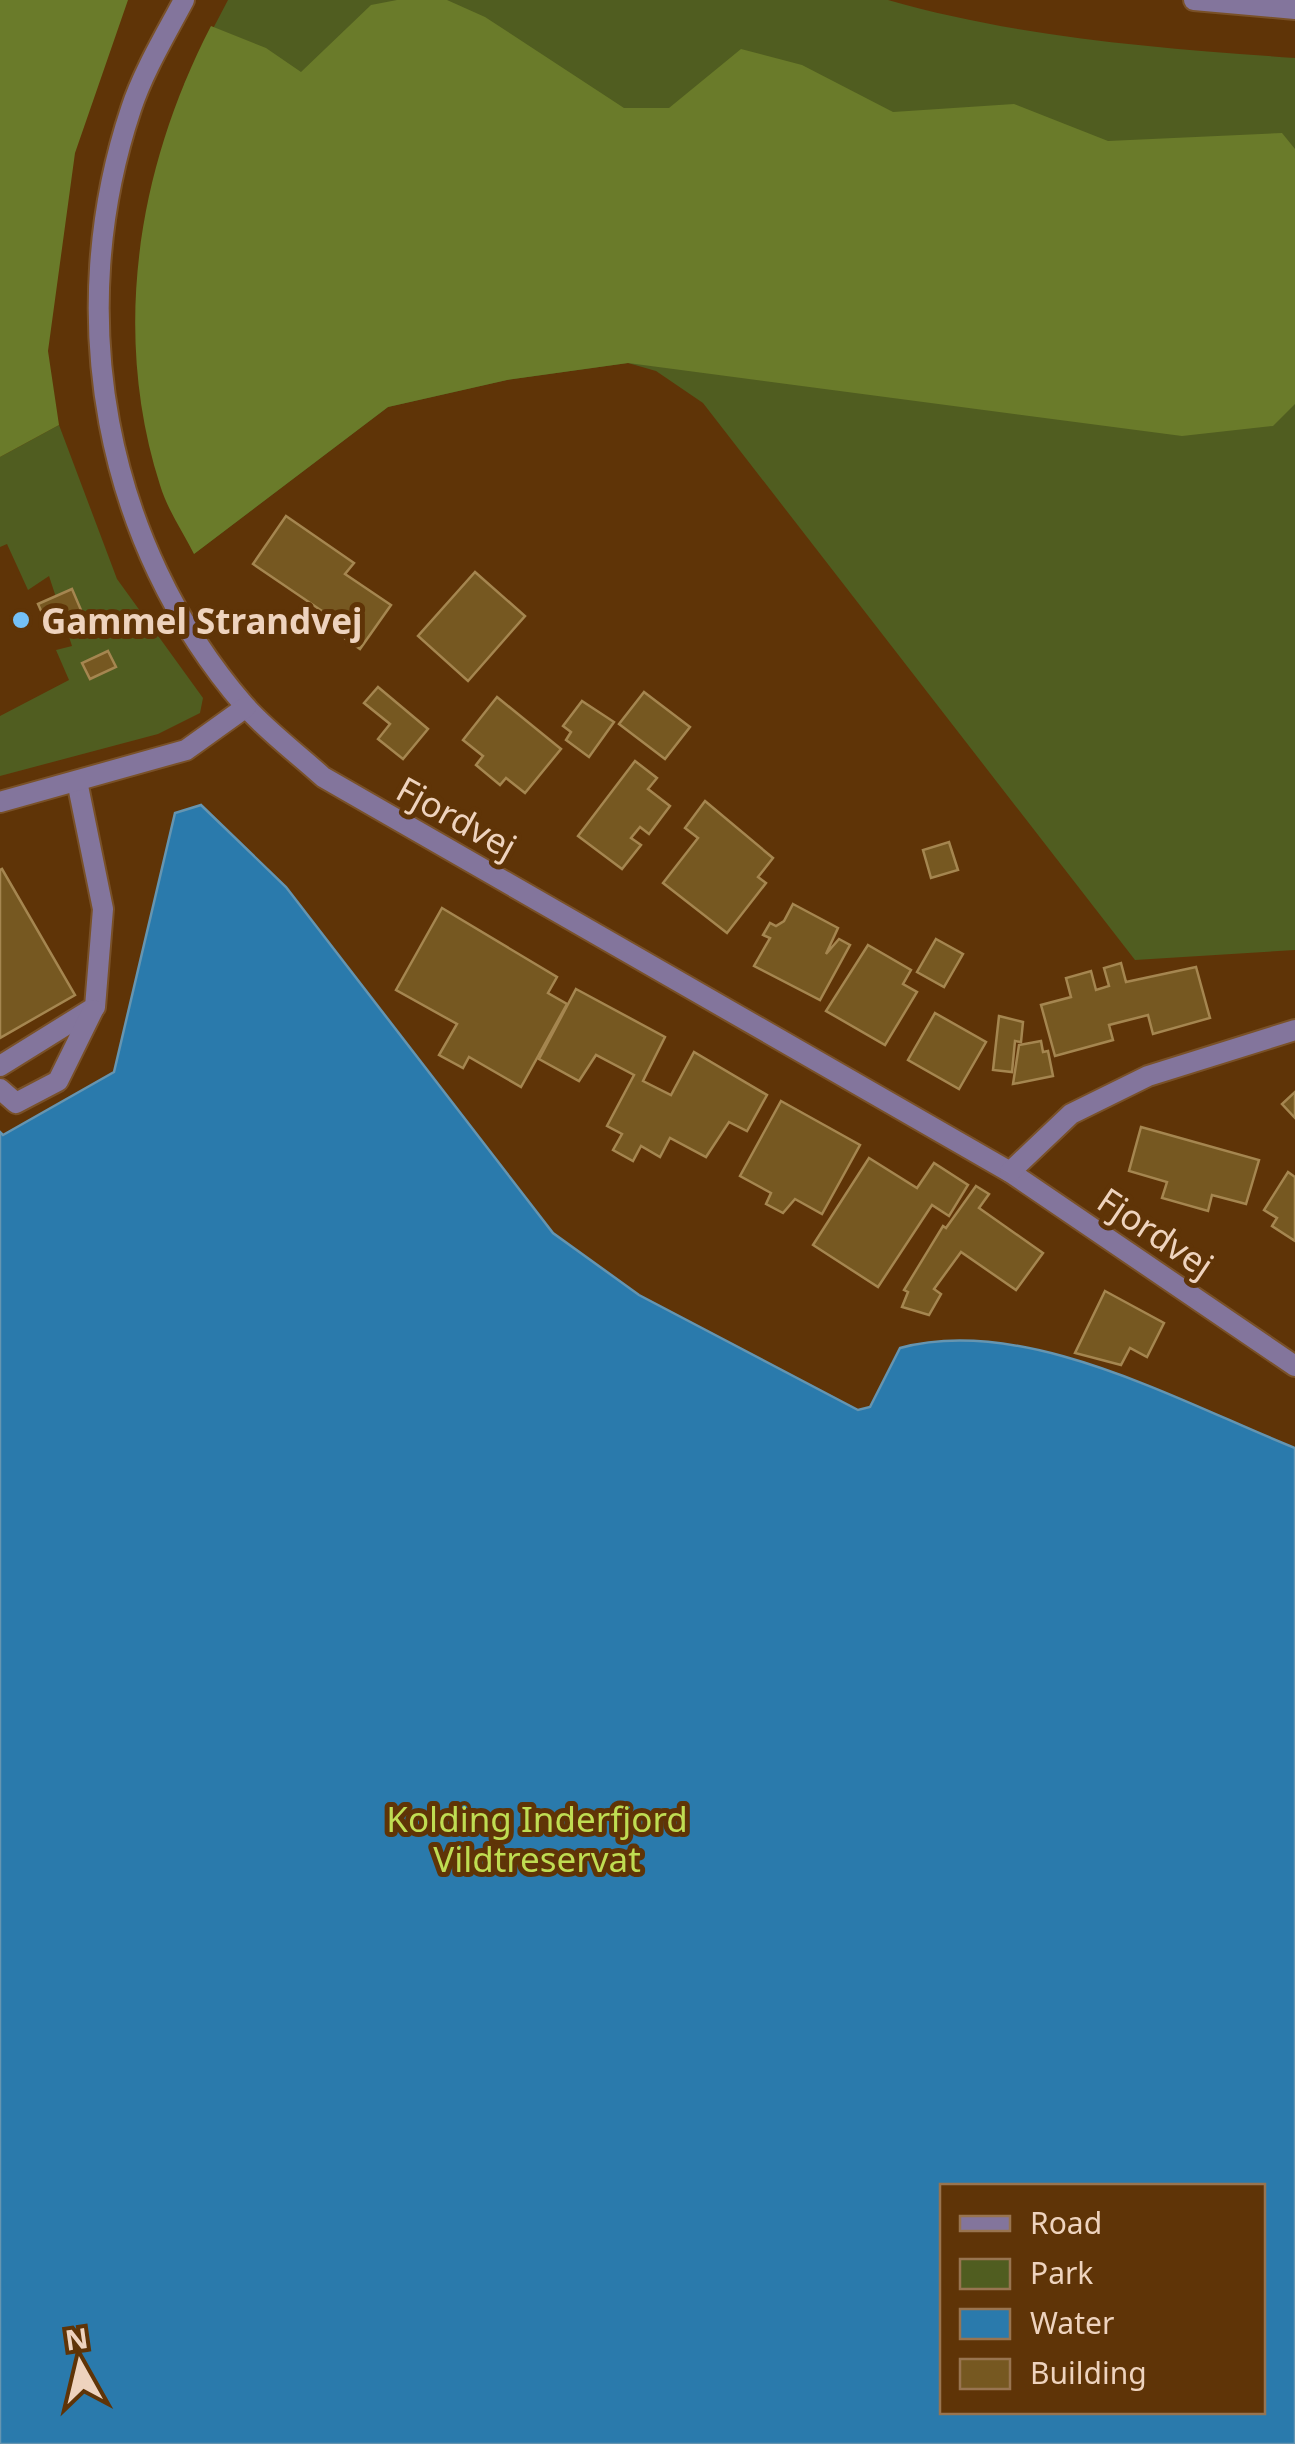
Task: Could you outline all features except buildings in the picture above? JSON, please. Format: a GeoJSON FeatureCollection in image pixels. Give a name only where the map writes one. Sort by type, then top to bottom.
{"type":"FeatureCollection","features":[{"type":"Feature","properties":{"kind":"street","name":"Fjordvej"},"geometry":{"type":"LineString","coordinates":[[184,0],[131,108],[96,283],[98,356],[104,406],[122,482],[152,561],[192,635],[246,707],[324,777],[376,810],[1010,1172],[1295,1366]]}},
{"type":"Feature","properties":{"kind":"street"},"geometry":{"type":"LineString","coordinates":[[1194,0],[1295,9]]}},
{"type":"Feature","properties":{"kind":"street"},"geometry":{"type":"LineString","coordinates":[[0,802],[186,750],[246,707]]}},
{"type":"Feature","properties":{"kind":"street"},"geometry":{"type":"LineString","coordinates":[[0,1088],[16,1102],[58,1081],[94,1006],[104,909],[77,781]]}},
{"type":"Feature","properties":{"kind":"street"},"geometry":{"type":"LineString","coordinates":[[0,1066],[94,1006]]}},
{"type":"Feature","properties":{"kind":"street"},"geometry":{"type":"LineString","coordinates":[[1010,1172],[1071,1114],[1086,1106],[1148,1076],[1295,1030]]}},
{"type":"Feature","properties":{"kind":"green space"},"geometry":{"type":"Polygon","coordinates":[[[0,0],[128,0],[75,153],[48,351],[59,425],[0,457],[0,0]]]}},
{"type":"Feature","properties":{"kind":"green space"},"geometry":{"type":"Polygon","coordinates":[[[228,0],[888,0],[1039,32],[1295,58],[1295,950],[1135,960],[703,403],[656,371],[628,363],[507,380],[388,407],[194,554],[184,84],[228,0]]]}},
{"type":"Feature","properties":{"kind":"green space"},"geometry":{"type":"Polygon","coordinates":[[[397,0],[447,0],[485,17],[624,108],[669,108],[741,49],[802,65],[893,112],[1014,104],[1108,141],[1282,133],[1295,149],[1295,404],[1273,426],[1182,436],[628,363],[507,380],[388,407],[194,554],[160,485],[145,427],[137,368],[135,309],[140,251],[165,136],[211,26],[266,48],[301,72],[371,5],[397,0]]]}},
{"type":"Feature","properties":{"kind":"green space"},"geometry":{"type":"Polygon","coordinates":[[[59,425],[117,579],[203,698],[200,713],[158,734],[0,776],[0,716],[69,680],[56,650],[72,646],[49,576],[28,590],[7,544],[0,547],[0,457],[59,425]]]}},
{"type":"Feature","properties":{"kind":"water","name":"Kolding Inderfjord Vildtreservat"},"geometry":{"type":"Polygon","coordinates":[[[201,805],[286,887],[553,1233],[639,1295],[858,1410],[870,1407],[900,1348],[948,1341],[998,1343],[1101,1368],[1295,1448],[1295,2444],[0,2444],[0,1132],[3,1135],[114,1072],[175,813],[201,805]]]}},
{"type":"Feature","properties":{"kind":"place","name":"Gammel Strandvej"},"geometry":{"type":"Point","coordinates":[21,620]}}]}
